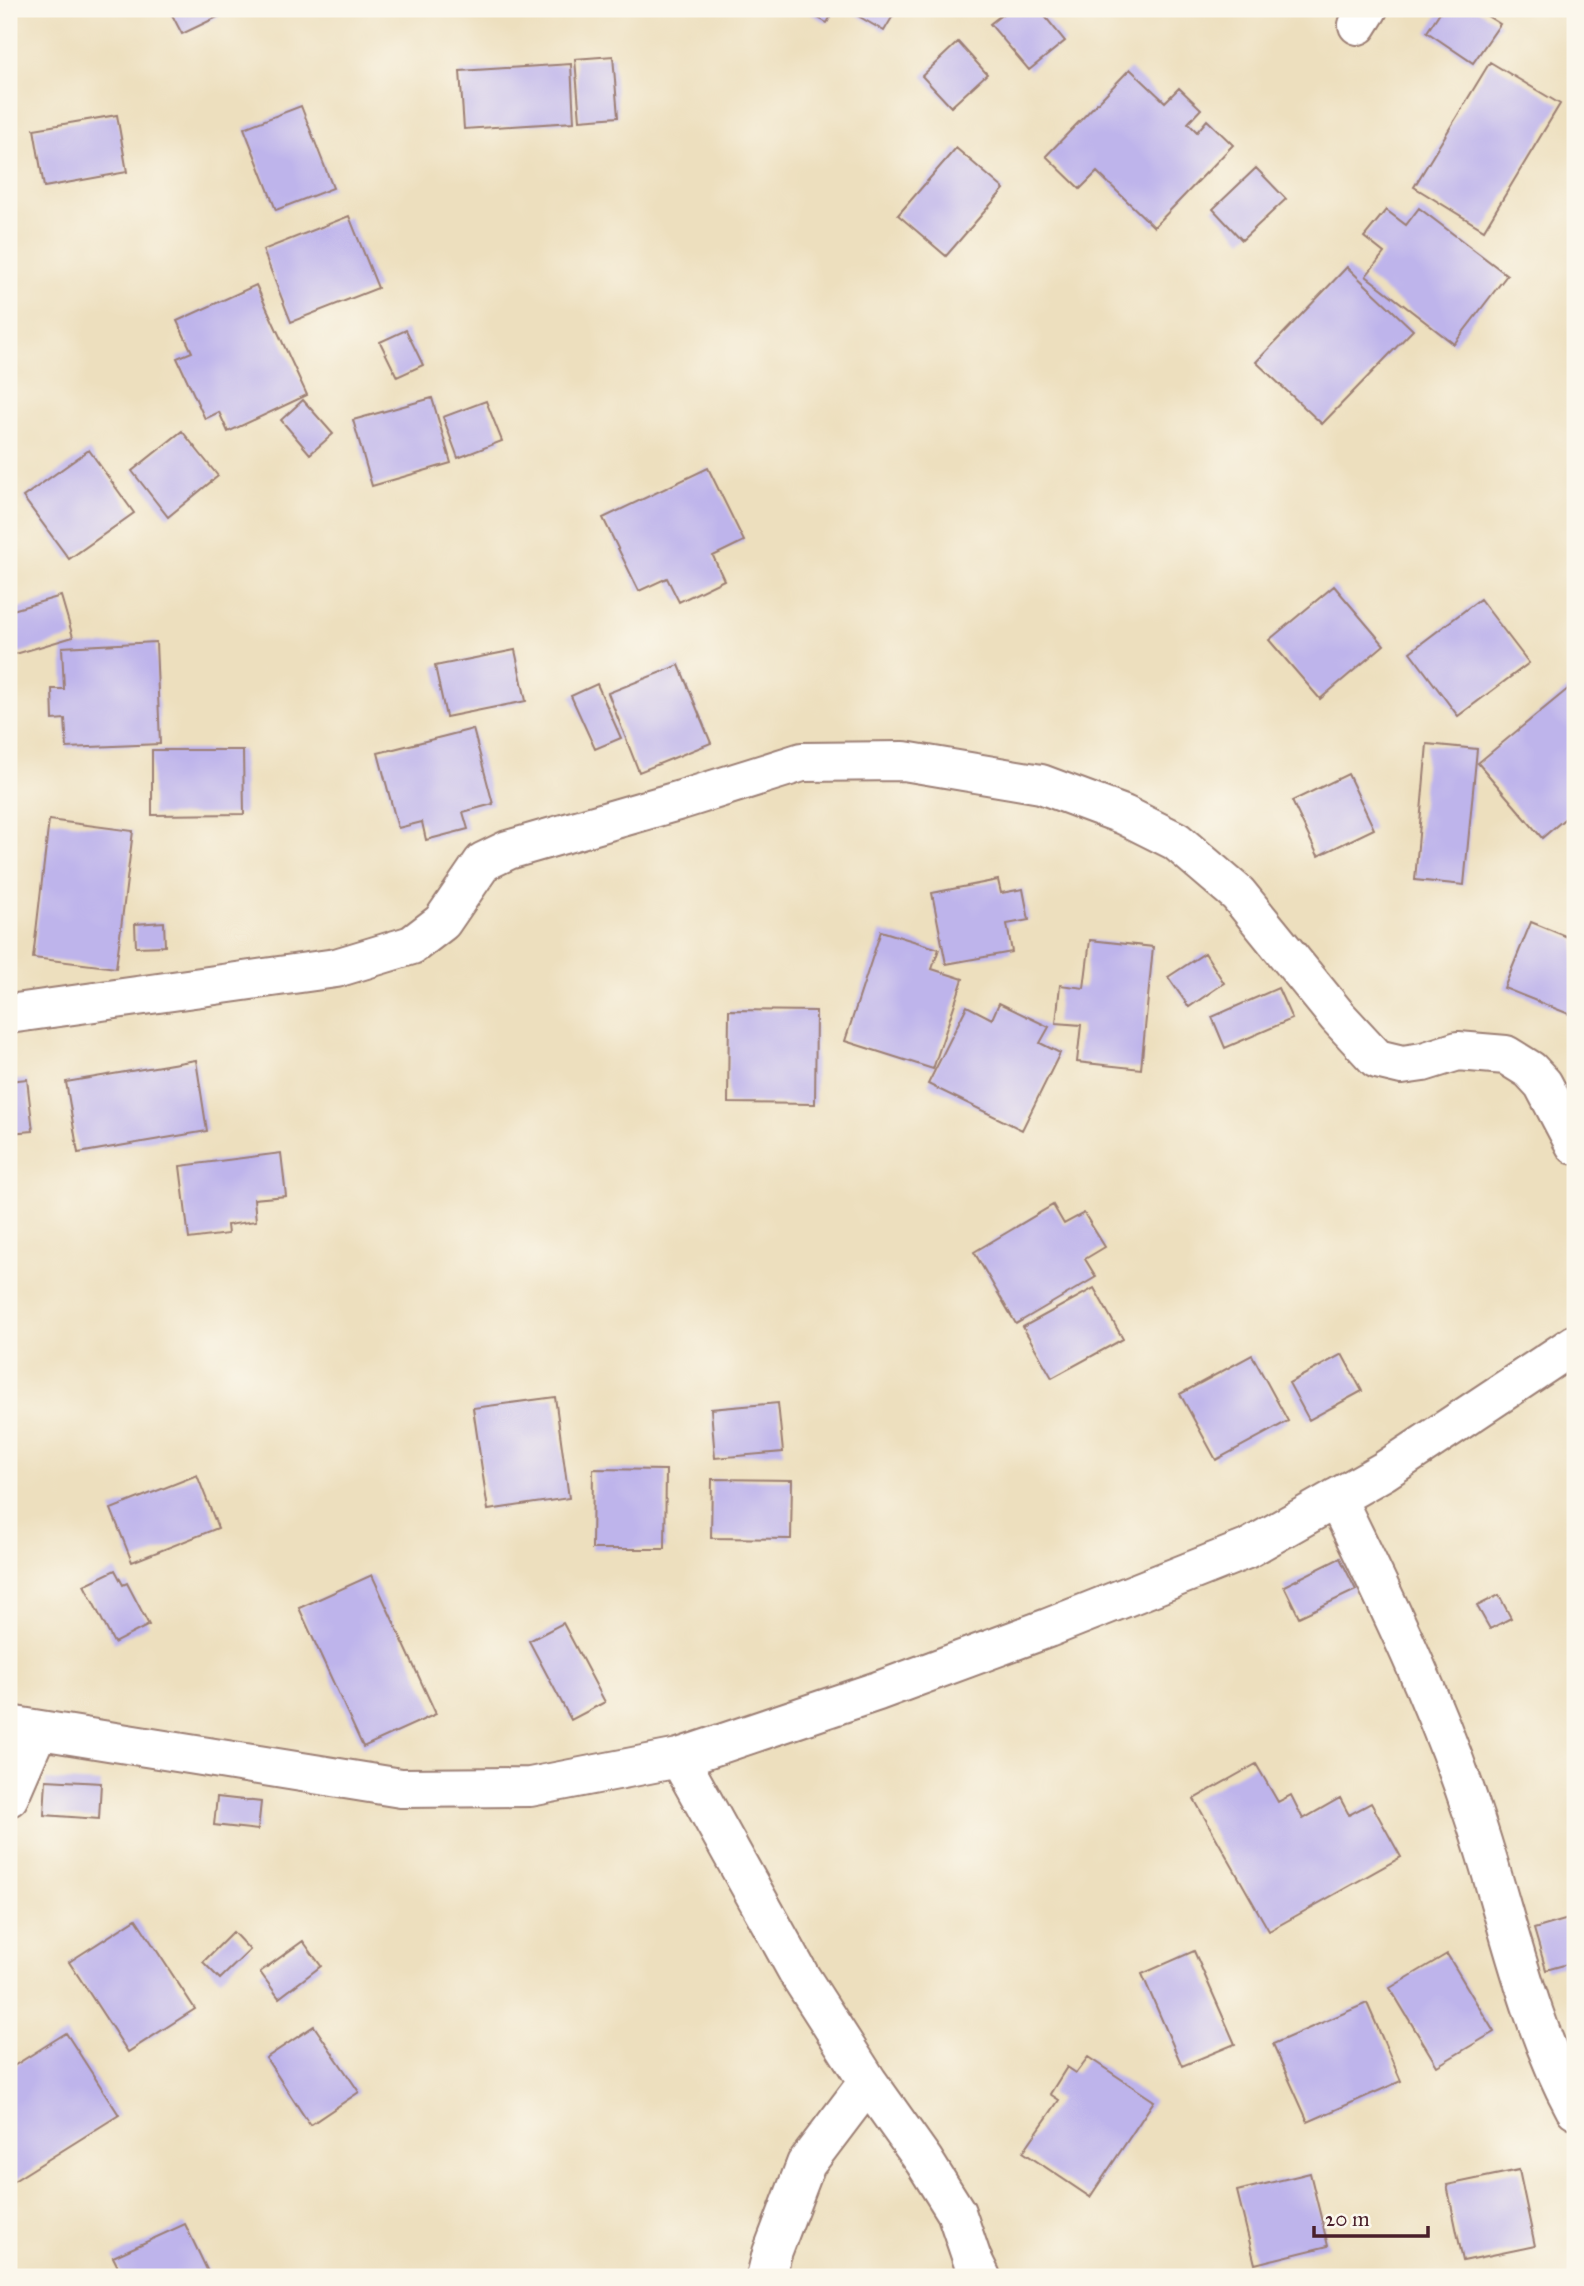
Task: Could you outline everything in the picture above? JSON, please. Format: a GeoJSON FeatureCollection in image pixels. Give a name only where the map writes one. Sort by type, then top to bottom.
{"type":"FeatureCollection","features":[{"type":"Feature","properties":{"kind":"street"},"geometry":{"type":"LineString","coordinates":[[9,1014],[336,968],[412,945],[442,922],[484,862],[508,850],[803,762],[904,761],[1041,784],[1124,815],[1176,841],[1238,894],[1338,1017],[1377,1059],[1402,1065],[1423,1062],[1458,1051],[1506,1055],[1530,1069],[1543,1084],[1575,1144]]}},
{"type":"Feature","properties":{"kind":"street"},"geometry":{"type":"LineString","coordinates":[[9,1797],[23,1728],[401,1788],[530,1787],[680,1758],[878,1691],[1247,1549],[1384,1471],[1575,1344]]}},
{"type":"Feature","properties":{"kind":"street"},"geometry":{"type":"LineString","coordinates":[[1336,1498],[1388,1604],[1444,1738],[1481,1836],[1531,2007],[1575,2109]]}},
{"type":"Feature","properties":{"kind":"street"},"geometry":{"type":"LineString","coordinates":[[680,1758],[800,1976],[956,2212],[981,2277]]}},
{"type":"Feature","properties":{"kind":"street"},"geometry":{"type":"LineString","coordinates":[[766,2277],[772,2253],[806,2164],[868,2082]]}},
{"type":"Feature","properties":{"kind":"building"},"geometry":{"type":"Polygon","coordinates":[[[169,9],[234,9],[182,34],[169,9]]]}},
{"type":"Feature","properties":{"kind":"building"},"geometry":{"type":"Polygon","coordinates":[[[802,9],[835,9],[827,23],[802,9]]]}},
{"type":"Feature","properties":{"kind":"building"},"geometry":{"type":"Polygon","coordinates":[[[846,9],[897,9],[884,31],[846,9]]]}},
{"type":"Feature","properties":{"kind":"building"},"geometry":{"type":"Polygon","coordinates":[[[1009,9],[1039,9],[1065,41],[1029,70],[990,24],[1009,9]]]}},
{"type":"Feature","properties":{"kind":"building"},"geometry":{"type":"Polygon","coordinates":[[[1442,9],[1476,9],[1500,24],[1473,63],[1427,32],[1442,9]]]}},
{"type":"Feature","properties":{"kind":"building"},"geometry":{"type":"Polygon","coordinates":[[[958,42],[987,74],[951,107],[922,76],[958,42]]]}},
{"type":"Feature","properties":{"kind":"building"},"geometry":{"type":"Polygon","coordinates":[[[613,56],[618,117],[580,120],[575,59],[613,56]]]}},
{"type":"Feature","properties":{"kind":"building"},"geometry":{"type":"Polygon","coordinates":[[[1490,62],[1560,104],[1484,230],[1414,187],[1490,62]]]}},
{"type":"Feature","properties":{"kind":"building"},"geometry":{"type":"Polygon","coordinates":[[[571,64],[574,122],[464,129],[460,71],[571,64]]]}},
{"type":"Feature","properties":{"kind":"building"},"geometry":{"type":"Polygon","coordinates":[[[1130,69],[1165,102],[1179,88],[1201,109],[1188,123],[1197,132],[1207,120],[1233,145],[1154,227],[1097,172],[1080,189],[1046,156],[1130,69]]]}},
{"type":"Feature","properties":{"kind":"building"},"geometry":{"type":"Polygon","coordinates":[[[301,106],[333,188],[276,210],[244,128],[301,106]]]}},
{"type":"Feature","properties":{"kind":"building"},"geometry":{"type":"Polygon","coordinates":[[[117,115],[127,172],[44,187],[34,129],[117,115]]]}},
{"type":"Feature","properties":{"kind":"building"},"geometry":{"type":"Polygon","coordinates":[[[956,148],[1004,189],[946,256],[898,215],[956,148]]]}},
{"type":"Feature","properties":{"kind":"building"},"geometry":{"type":"Polygon","coordinates":[[[1256,168],[1286,199],[1242,240],[1213,209],[1256,168]]]}},
{"type":"Feature","properties":{"kind":"building"},"geometry":{"type":"Polygon","coordinates":[[[1419,208],[1507,275],[1454,344],[1366,276],[1384,253],[1364,237],[1386,210],[1406,225],[1419,208]]]}},
{"type":"Feature","properties":{"kind":"building"},"geometry":{"type":"Polygon","coordinates":[[[349,216],[378,288],[291,322],[263,250],[349,216]]]}},
{"type":"Feature","properties":{"kind":"building"},"geometry":{"type":"Polygon","coordinates":[[[1347,267],[1413,330],[1322,424],[1256,362],[1347,267]]]}},
{"type":"Feature","properties":{"kind":"building"},"geometry":{"type":"Polygon","coordinates":[[[256,285],[307,395],[228,432],[219,412],[205,419],[177,358],[192,352],[177,321],[256,285]]]}},
{"type":"Feature","properties":{"kind":"building"},"geometry":{"type":"Polygon","coordinates":[[[406,330],[423,365],[397,377],[380,342],[406,330]]]}},
{"type":"Feature","properties":{"kind":"building"},"geometry":{"type":"Polygon","coordinates":[[[432,398],[451,463],[372,486],[353,420],[432,398]]]}},
{"type":"Feature","properties":{"kind":"building"},"geometry":{"type":"Polygon","coordinates":[[[303,400],[333,434],[310,454],[281,420],[303,400]]]}},
{"type":"Feature","properties":{"kind":"building"},"geometry":{"type":"Polygon","coordinates":[[[486,401],[502,441],[458,458],[443,417],[486,401]]]}},
{"type":"Feature","properties":{"kind":"building"},"geometry":{"type":"Polygon","coordinates":[[[182,431],[218,476],[168,517],[132,471],[182,431]]]}},
{"type":"Feature","properties":{"kind":"building"},"geometry":{"type":"Polygon","coordinates":[[[89,450],[134,513],[69,559],[23,497],[89,450]]]}},
{"type":"Feature","properties":{"kind":"building"},"geometry":{"type":"Polygon","coordinates":[[[708,468],[744,541],[713,556],[724,580],[679,602],[667,578],[639,591],[603,518],[708,468]]]}},
{"type":"Feature","properties":{"kind":"building"},"geometry":{"type":"Polygon","coordinates":[[[1334,586],[1384,645],[1320,699],[1269,640],[1334,586]]]}},
{"type":"Feature","properties":{"kind":"building"},"geometry":{"type":"Polygon","coordinates":[[[61,596],[73,637],[9,656],[9,611],[61,596]]]}},
{"type":"Feature","properties":{"kind":"building"},"geometry":{"type":"Polygon","coordinates":[[[1480,599],[1529,663],[1458,716],[1410,652],[1480,599]]]}},
{"type":"Feature","properties":{"kind":"building"},"geometry":{"type":"Polygon","coordinates":[[[156,642],[160,744],[67,748],[65,719],[53,720],[52,689],[64,689],[62,647],[156,642]]]}},
{"type":"Feature","properties":{"kind":"building"},"geometry":{"type":"Polygon","coordinates":[[[515,650],[526,701],[446,717],[435,666],[515,650]]]}},
{"type":"Feature","properties":{"kind":"building"},"geometry":{"type":"Polygon","coordinates":[[[679,665],[711,743],[639,772],[608,693],[679,665]]]}},
{"type":"Feature","properties":{"kind":"building"},"geometry":{"type":"Polygon","coordinates":[[[1575,683],[1575,810],[1542,838],[1478,763],[1575,683]]]}},
{"type":"Feature","properties":{"kind":"building"},"geometry":{"type":"Polygon","coordinates":[[[597,684],[621,738],[595,749],[571,696],[597,684]]]}},
{"type":"Feature","properties":{"kind":"building"},"geometry":{"type":"Polygon","coordinates":[[[473,729],[493,804],[463,812],[468,829],[426,840],[422,822],[398,828],[378,753],[473,729]]]}},
{"type":"Feature","properties":{"kind":"building"},"geometry":{"type":"Polygon","coordinates":[[[1427,744],[1477,749],[1464,885],[1415,880],[1427,744]]]}},
{"type":"Feature","properties":{"kind":"building"},"geometry":{"type":"Polygon","coordinates":[[[152,750],[243,750],[244,814],[152,815],[152,750]]]}},
{"type":"Feature","properties":{"kind":"building"},"geometry":{"type":"Polygon","coordinates":[[[1348,774],[1374,829],[1318,856],[1292,801],[1348,774]]]}},
{"type":"Feature","properties":{"kind":"building"},"geometry":{"type":"Polygon","coordinates":[[[49,820],[133,831],[116,968],[33,958],[49,820]]]}},
{"type":"Feature","properties":{"kind":"building"},"geometry":{"type":"Polygon","coordinates":[[[998,880],[1001,893],[1023,889],[1029,920],[1007,924],[1012,952],[946,964],[932,893],[998,880]]]}},
{"type":"Feature","properties":{"kind":"building"},"geometry":{"type":"Polygon","coordinates":[[[164,922],[165,946],[136,947],[135,924],[164,922]]]}},
{"type":"Feature","properties":{"kind":"building"},"geometry":{"type":"Polygon","coordinates":[[[1531,922],[1575,940],[1574,1016],[1504,988],[1531,922]]]}},
{"type":"Feature","properties":{"kind":"building"},"geometry":{"type":"Polygon","coordinates":[[[881,931],[939,949],[932,969],[963,979],[933,1069],[845,1041],[881,931]]]}},
{"type":"Feature","properties":{"kind":"building"},"geometry":{"type":"Polygon","coordinates":[[[1090,940],[1153,947],[1141,1069],[1077,1062],[1081,1025],[1056,1023],[1060,985],[1084,988],[1090,940]]]}},
{"type":"Feature","properties":{"kind":"building"},"geometry":{"type":"Polygon","coordinates":[[[1205,953],[1224,983],[1189,1007],[1168,977],[1205,953]]]}},
{"type":"Feature","properties":{"kind":"building"},"geometry":{"type":"Polygon","coordinates":[[[1278,988],[1292,1019],[1225,1048],[1212,1017],[1278,988]]]}},
{"type":"Feature","properties":{"kind":"building"},"geometry":{"type":"Polygon","coordinates":[[[999,1003],[1049,1027],[1040,1043],[1060,1053],[1022,1130],[928,1084],[967,1006],[992,1019],[999,1003]]]}},
{"type":"Feature","properties":{"kind":"building"},"geometry":{"type":"Polygon","coordinates":[[[729,1010],[816,1011],[815,1104],[728,1103],[729,1010]]]}},
{"type":"Feature","properties":{"kind":"building"},"geometry":{"type":"Polygon","coordinates":[[[196,1060],[207,1131],[78,1153],[66,1082],[196,1060]]]}},
{"type":"Feature","properties":{"kind":"building"},"geometry":{"type":"Polygon","coordinates":[[[27,1079],[33,1131],[9,1133],[9,1081],[27,1079]]]}},
{"type":"Feature","properties":{"kind":"building"},"geometry":{"type":"Polygon","coordinates":[[[281,1153],[286,1196],[254,1199],[256,1221],[227,1225],[228,1234],[189,1239],[180,1166],[281,1153]]]}},
{"type":"Feature","properties":{"kind":"building"},"geometry":{"type":"Polygon","coordinates":[[[1053,1205],[1064,1224],[1084,1213],[1105,1247],[1085,1259],[1096,1277],[1016,1324],[974,1252],[1053,1205]]]}},
{"type":"Feature","properties":{"kind":"building"},"geometry":{"type":"Polygon","coordinates":[[[1094,1288],[1123,1339],[1052,1378],[1023,1327],[1094,1288]]]}},
{"type":"Feature","properties":{"kind":"building"},"geometry":{"type":"Polygon","coordinates":[[[1342,1354],[1362,1391],[1309,1420],[1289,1383],[1342,1354]]]}},
{"type":"Feature","properties":{"kind":"building"},"geometry":{"type":"Polygon","coordinates":[[[1252,1355],[1288,1421],[1216,1460],[1180,1394],[1252,1355]]]}},
{"type":"Feature","properties":{"kind":"building"},"geometry":{"type":"Polygon","coordinates":[[[555,1397],[569,1498],[488,1510],[473,1408],[555,1397]]]}},
{"type":"Feature","properties":{"kind":"building"},"geometry":{"type":"Polygon","coordinates":[[[778,1403],[783,1452],[715,1458],[711,1409],[778,1403]]]}},
{"type":"Feature","properties":{"kind":"building"},"geometry":{"type":"Polygon","coordinates":[[[593,1469],[666,1470],[665,1549],[592,1549],[593,1469]]]}},
{"type":"Feature","properties":{"kind":"building"},"geometry":{"type":"Polygon","coordinates":[[[197,1475],[218,1528],[132,1562],[111,1509],[197,1475]]]}},
{"type":"Feature","properties":{"kind":"building"},"geometry":{"type":"Polygon","coordinates":[[[712,1479],[792,1480],[791,1539],[711,1538],[712,1479]]]}},
{"type":"Feature","properties":{"kind":"building"},"geometry":{"type":"Polygon","coordinates":[[[1340,1558],[1356,1590],[1299,1617],[1284,1586],[1340,1558]]]}},
{"type":"Feature","properties":{"kind":"building"},"geometry":{"type":"Polygon","coordinates":[[[115,1570],[123,1585],[127,1583],[149,1625],[114,1643],[84,1585],[115,1570]]]}},
{"type":"Feature","properties":{"kind":"building"},"geometry":{"type":"Polygon","coordinates":[[[372,1575],[436,1714],[363,1747],[299,1608],[372,1575]]]}},
{"type":"Feature","properties":{"kind":"building"},"geometry":{"type":"Polygon","coordinates":[[[1499,1595],[1511,1618],[1490,1629],[1477,1606],[1499,1595]]]}},
{"type":"Feature","properties":{"kind":"building"},"geometry":{"type":"Polygon","coordinates":[[[563,1623],[605,1702],[571,1720],[529,1641],[563,1623]]]}},
{"type":"Feature","properties":{"kind":"building"},"geometry":{"type":"Polygon","coordinates":[[[1256,1764],[1278,1802],[1291,1795],[1303,1819],[1340,1798],[1349,1815],[1371,1803],[1401,1857],[1269,1931],[1194,1799],[1256,1764]]]}},
{"type":"Feature","properties":{"kind":"building"},"geometry":{"type":"Polygon","coordinates":[[[46,1780],[101,1783],[99,1819],[44,1815],[46,1780]]]}},
{"type":"Feature","properties":{"kind":"building"},"geometry":{"type":"Polygon","coordinates":[[[217,1797],[261,1802],[258,1830],[214,1825],[217,1797]]]}},
{"type":"Feature","properties":{"kind":"building"},"geometry":{"type":"Polygon","coordinates":[[[1575,1917],[1575,1962],[1546,1970],[1534,1929],[1575,1917]]]}},
{"type":"Feature","properties":{"kind":"building"},"geometry":{"type":"Polygon","coordinates":[[[136,1919],[195,2009],[128,2052],[69,1962],[136,1919]]]}},
{"type":"Feature","properties":{"kind":"building"},"geometry":{"type":"Polygon","coordinates":[[[233,1932],[250,1950],[220,1979],[203,1962],[233,1932]]]}},
{"type":"Feature","properties":{"kind":"building"},"geometry":{"type":"Polygon","coordinates":[[[303,1941],[321,1966],[279,1998],[260,1972],[303,1941]]]}},
{"type":"Feature","properties":{"kind":"building"},"geometry":{"type":"Polygon","coordinates":[[[1194,1951],[1235,2044],[1182,2066],[1142,1974],[1194,1951]]]}},
{"type":"Feature","properties":{"kind":"building"},"geometry":{"type":"Polygon","coordinates":[[[1447,1954],[1494,2032],[1437,2066],[1390,1988],[1447,1954]]]}},
{"type":"Feature","properties":{"kind":"building"},"geometry":{"type":"Polygon","coordinates":[[[1367,2003],[1401,2081],[1308,2122],[1273,2044],[1367,2003]]]}},
{"type":"Feature","properties":{"kind":"building"},"geometry":{"type":"Polygon","coordinates":[[[314,2026],[359,2092],[310,2125],[266,2058],[314,2026]]]}},
{"type":"Feature","properties":{"kind":"building"},"geometry":{"type":"Polygon","coordinates":[[[66,2033],[119,2115],[9,2184],[9,2069],[66,2033]]]}},
{"type":"Feature","properties":{"kind":"building"},"geometry":{"type":"Polygon","coordinates":[[[1088,2057],[1154,2101],[1090,2197],[1023,2152],[1059,2100],[1050,2094],[1067,2067],[1076,2073],[1088,2057]]]}},
{"type":"Feature","properties":{"kind":"building"},"geometry":{"type":"Polygon","coordinates":[[[1519,2170],[1535,2246],[1463,2261],[1447,2185],[1519,2170]]]}},
{"type":"Feature","properties":{"kind":"building"},"geometry":{"type":"Polygon","coordinates":[[[1310,2173],[1328,2246],[1255,2264],[1237,2191],[1310,2173]]]}},
{"type":"Feature","properties":{"kind":"building"},"geometry":{"type":"Polygon","coordinates":[[[185,2224],[210,2276],[123,2277],[113,2257],[185,2224]]]}}]}
